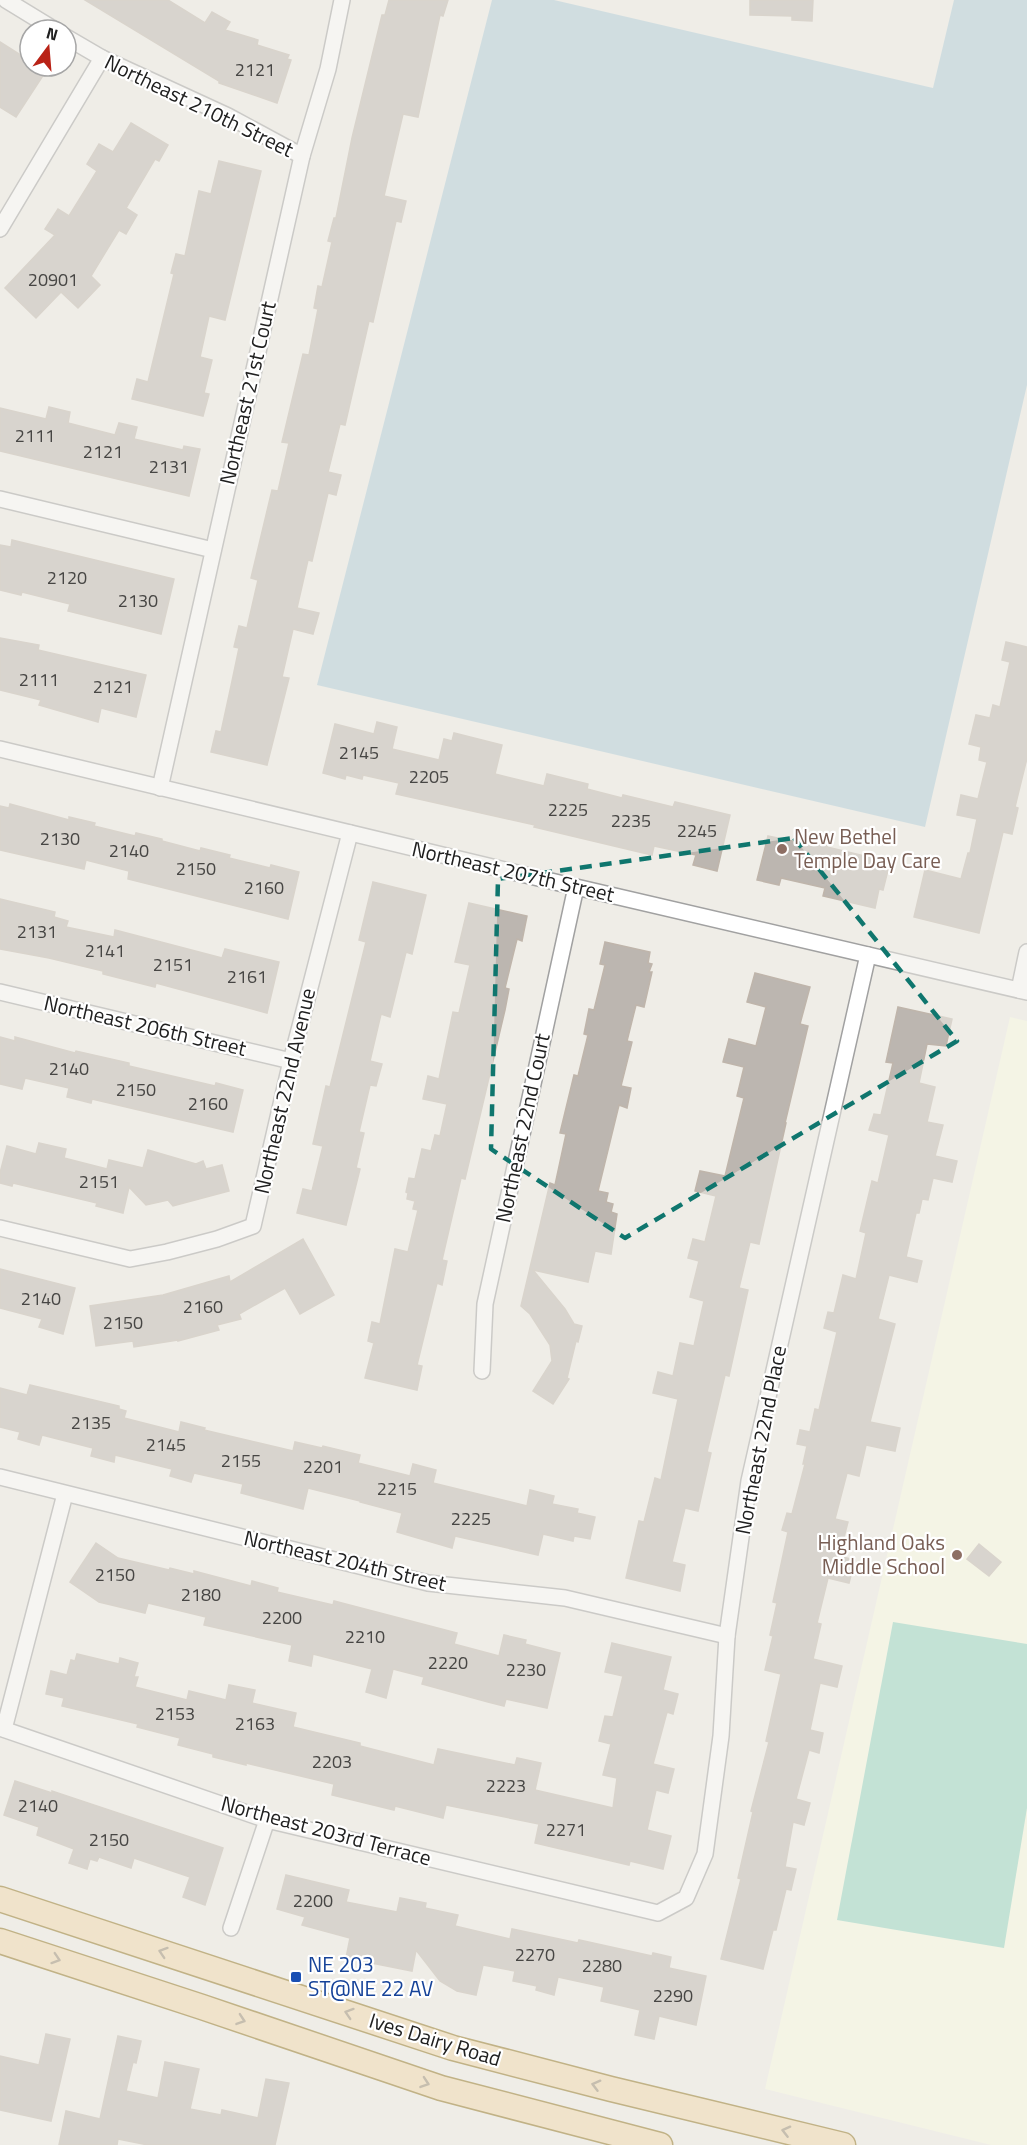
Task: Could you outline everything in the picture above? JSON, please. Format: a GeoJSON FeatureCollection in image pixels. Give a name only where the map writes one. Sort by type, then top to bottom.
{"type":"FeatureCollection","features":[{"type":"Feature","properties":{"kind":"main road","name":"Ives Dairy Road"},"geometry":{"type":"LineString","coordinates":[[0,1899],[453,2048],[843,2145]]}},
{"type":"Feature","properties":{"kind":"main road","name":"Ives Dairy Road"},"geometry":{"type":"LineString","coordinates":[[0,1941],[441,2088],[660,2145]]}},
{"type":"Feature","properties":{"kind":"street"},"geometry":{"type":"LineString","coordinates":[[6,0],[35,18]]}},
{"type":"Feature","properties":{"kind":"street","name":"Northeast 21st Court"},"geometry":{"type":"LineString","coordinates":[[160,788],[302,156],[328,69],[342,0]]}},
{"type":"Feature","properties":{"kind":"street","name":"Northeast 210th Street"},"geometry":{"type":"LineString","coordinates":[[78,44],[102,58],[228,116],[302,156]]}},
{"type":"Feature","properties":{"kind":"street"},"geometry":{"type":"LineString","coordinates":[[0,229],[102,58]]}},
{"type":"Feature","properties":{"kind":"street"},"geometry":{"type":"LineString","coordinates":[[0,499],[213,550]]}},
{"type":"Feature","properties":{"kind":"street","name":"Northeast 207th Street"},"geometry":{"type":"LineString","coordinates":[[0,749],[1023,991]]}},
{"type":"Feature","properties":{"kind":"street","name":"Northeast 22nd Avenue"},"geometry":{"type":"LineString","coordinates":[[0,1228],[130,1259],[217,1239],[253,1226],[291,1061],[350,833]]}},
{"type":"Feature","properties":{"kind":"street","name":"Northeast 22nd Court"},"geometry":{"type":"LineString","coordinates":[[482,1371],[485,1304],[576,887]]}},
{"type":"Feature","properties":{"kind":"street"},"geometry":{"type":"LineString","coordinates":[[1023,991],[1027,952]]}},
{"type":"Feature","properties":{"kind":"street","name":"Northeast 22nd Place"},"geometry":{"type":"LineString","coordinates":[[658,1913],[686,1898],[705,1854],[722,1736],[727,1636],[749,1481],[868,955]]}},
{"type":"Feature","properties":{"kind":"street","name":"Northeast 206th Street"},"geometry":{"type":"LineString","coordinates":[[0,992],[291,1061]]}},
{"type":"Feature","properties":{"kind":"street","name":"Northeast 204th Street"},"geometry":{"type":"LineString","coordinates":[[0,1478],[428,1583],[565,1598],[727,1636]]}},
{"type":"Feature","properties":{"kind":"street"},"geometry":{"type":"LineString","coordinates":[[2,1729],[66,1494]]}},
{"type":"Feature","properties":{"kind":"street","name":"Northeast 203rd Terrace"},"geometry":{"type":"LineString","coordinates":[[2,1729],[267,1820],[658,1913]]}},
{"type":"Feature","properties":{"kind":"street"},"geometry":{"type":"LineString","coordinates":[[231,1928],[267,1820]]}},
{"type":"Feature","properties":{"kind":"highlighted area"},"geometry":{"type":"Polygon","coordinates":[[[794,838],[957,1041],[625,1238],[491,1149],[498,879],[794,838]]]}},
{"type":"Feature","properties":{"kind":"shaded area","name":"Highland Oaks Middle School"},"geometry":{"type":"Polygon","coordinates":[[[1010,1017],[1027,1021],[1027,2145],[991,2145],[765,2089],[1010,1017]]]}},
{"type":"Feature","properties":{"kind":"green space"},"geometry":{"type":"Polygon","coordinates":[[[893,1622],[1027,1644],[1027,1808],[1004,1948],[837,1920],[893,1622]]]}},
{"type":"Feature","properties":{"kind":"water"},"geometry":{"type":"Polygon","coordinates":[[[492,0],[554,0],[933,88],[954,0],[1027,0],[1027,385],[925,827],[317,685],[492,0]]]}},
{"type":"Feature","properties":{"kind":"building"},"geometry":{"type":"Polygon","coordinates":[[[85,0],[168,0],[205,23],[212,12],[230,22],[225,30],[258,40],[257,45],[289,55],[287,59],[291,60],[277,103],[219,83],[85,0]]]}},
{"type":"Feature","properties":{"kind":"building"},"geometry":{"type":"Polygon","coordinates":[[[389,0],[448,0],[443,16],[440,15],[418,117],[403,114],[384,196],[406,201],[401,222],[396,221],[373,322],[369,321],[345,425],[340,424],[328,472],[341,475],[336,495],[328,493],[312,561],[308,560],[297,608],[319,613],[313,634],[293,629],[282,677],[289,678],[267,765],[211,752],[216,731],[221,732],[239,648],[234,647],[239,626],[247,628],[258,580],[251,578],[272,490],[278,491],[289,443],[282,442],[303,354],[309,355],[318,309],[314,308],[318,286],[322,287],[332,242],[328,241],[334,218],[336,218],[352,138],[382,15],[385,15],[389,0]]]}},
{"type":"Feature","properties":{"kind":"building"},"geometry":{"type":"Polygon","coordinates":[[[750,0],[813,0],[812,21],[792,20],[792,16],[750,15],[750,0]]]}},
{"type":"Feature","properties":{"kind":"building"},"geometry":{"type":"Polygon","coordinates":[[[0,42],[18,53],[18,78],[41,78],[16,117],[0,107],[0,42]]]}},
{"type":"Feature","properties":{"kind":"building"},"geometry":{"type":"Polygon","coordinates":[[[131,123],[168,145],[159,161],[155,159],[126,208],[137,215],[126,234],[119,230],[91,276],[100,285],[78,308],[61,292],[36,318],[5,288],[55,235],[45,229],[58,209],[69,216],[97,171],[87,164],[99,144],[113,152],[131,123]]]}},
{"type":"Feature","properties":{"kind":"building"},"geometry":{"type":"Polygon","coordinates":[[[219,161],[261,171],[225,320],[209,316],[200,357],[212,360],[204,393],[209,394],[203,416],[132,399],[137,379],[148,382],[174,274],[171,273],[176,254],[185,256],[199,191],[211,194],[219,161]]]}},
{"type":"Feature","properties":{"kind":"building"},"geometry":{"type":"Polygon","coordinates":[[[49,407],[70,412],[68,423],[115,435],[119,423],[137,427],[134,439],[183,450],[184,446],[200,449],[189,496],[0,451],[0,408],[46,419],[49,407]]]}},
{"type":"Feature","properties":{"kind":"building"},"geometry":{"type":"Polygon","coordinates":[[[12,540],[174,579],[161,634],[68,611],[70,604],[22,592],[21,595],[0,590],[0,545],[11,547],[12,540]]]}},
{"type":"Feature","properties":{"kind":"building"},"geometry":{"type":"Polygon","coordinates":[[[0,638],[39,645],[38,650],[146,675],[136,717],[101,708],[98,722],[39,705],[41,700],[0,690],[0,638]]]}},
{"type":"Feature","properties":{"kind":"building"},"geometry":{"type":"Polygon","coordinates":[[[1006,642],[1027,647],[1027,758],[1015,807],[1018,808],[1012,834],[1003,832],[979,933],[914,917],[925,870],[961,879],[968,853],[970,853],[977,819],[957,815],[961,795],[978,799],[987,762],[979,760],[981,747],[969,744],[976,715],[990,718],[993,705],[1000,707],[1010,662],[1002,660],[1006,642]]]}},
{"type":"Feature","properties":{"kind":"building"},"geometry":{"type":"Polygon","coordinates":[[[377,722],[397,727],[392,749],[439,760],[444,739],[452,741],[454,733],[502,745],[495,774],[544,786],[547,774],[588,784],[587,789],[622,798],[623,795],[673,807],[675,802],[730,815],[717,871],[693,865],[696,855],[654,846],[652,855],[534,827],[535,825],[396,794],[399,783],[363,775],[362,779],[346,775],[345,779],[323,773],[335,724],[374,734],[377,722]]]}},
{"type":"Feature","properties":{"kind":"building"},"geometry":{"type":"Polygon","coordinates":[[[10,804],[69,820],[69,817],[95,823],[94,826],[135,836],[136,833],[200,851],[201,848],[230,855],[229,858],[270,868],[271,865],[299,872],[288,919],[128,879],[129,871],[86,860],[84,869],[0,850],[0,806],[9,808],[10,804]]]}},
{"type":"Feature","properties":{"kind":"building"},"geometry":{"type":"Polygon","coordinates":[[[768,836],[807,844],[809,836],[828,841],[827,847],[890,862],[883,890],[879,889],[875,908],[823,896],[825,888],[781,878],[779,885],[757,880],[768,836]]]}},
{"type":"Feature","properties":{"kind":"building"},"geometry":{"type":"Polygon","coordinates":[[[373,882],[426,895],[412,954],[406,952],[390,1017],[381,1014],[370,1061],[382,1064],[376,1086],[370,1085],[359,1132],[364,1133],[356,1168],[360,1169],[346,1225],[297,1213],[303,1189],[312,1191],[323,1146],[313,1144],[326,1086],[330,1087],[366,942],[359,940],[373,882]]]}},
{"type":"Feature","properties":{"kind":"building"},"geometry":{"type":"Polygon","coordinates":[[[0,899],[55,912],[54,917],[68,921],[66,927],[114,937],[115,930],[222,958],[225,949],[279,962],[267,1013],[156,983],[155,987],[103,974],[103,971],[0,949],[0,899]]]}},
{"type":"Feature","properties":{"kind":"building"},"geometry":{"type":"Polygon","coordinates":[[[469,903],[527,916],[522,941],[517,939],[505,988],[509,989],[505,1010],[465,1179],[461,1178],[442,1260],[447,1261],[442,1285],[437,1283],[417,1365],[422,1366],[417,1390],[365,1378],[374,1343],[368,1341],[372,1322],[380,1324],[395,1249],[408,1252],[418,1210],[413,1209],[415,1201],[407,1199],[409,1178],[415,1179],[422,1149],[431,1151],[435,1135],[440,1136],[447,1104],[423,1099],[428,1076],[439,1079],[453,1012],[459,1013],[470,965],[455,962],[469,903]]]}},
{"type":"Feature","properties":{"kind":"building"},"geometry":{"type":"Polygon","coordinates":[[[605,942],[650,952],[648,963],[652,964],[649,972],[652,972],[644,1007],[636,1005],[627,1041],[632,1042],[621,1086],[631,1088],[627,1108],[619,1105],[598,1191],[608,1193],[606,1202],[613,1204],[611,1212],[617,1214],[611,1254],[595,1251],[588,1282],[533,1270],[565,1309],[574,1324],[582,1326],[578,1342],[576,1341],[567,1378],[569,1379],[553,1404],[533,1391],[552,1361],[550,1345],[530,1314],[521,1306],[550,1183],[555,1185],[566,1134],[560,1133],[574,1075],[578,1076],[588,1035],[584,1034],[589,1009],[594,1010],[605,965],[600,964],[605,942]]]}},
{"type":"Feature","properties":{"kind":"building"},"geometry":{"type":"Polygon","coordinates":[[[755,973],[810,987],[800,1024],[808,1026],[759,1244],[750,1242],[739,1288],[748,1290],[729,1376],[725,1375],[707,1452],[711,1453],[698,1511],[685,1508],[672,1562],[685,1565],[680,1591],[626,1578],[639,1521],[644,1522],[655,1478],[661,1480],[678,1399],[653,1393],[658,1372],[673,1376],[680,1343],[694,1346],[704,1301],[690,1297],[699,1261],[688,1258],[693,1239],[705,1242],[716,1196],[695,1191],[700,1171],[725,1176],[744,1098],[737,1096],[744,1067],[723,1062],[729,1039],[756,1046],[766,1007],[747,1002],[755,973]]]}},
{"type":"Feature","properties":{"kind":"building"},"geometry":{"type":"Polygon","coordinates":[[[898,1007],[952,1019],[946,1046],[927,1044],[919,1083],[935,1087],[927,1122],[943,1125],[935,1156],[957,1161],[952,1182],[933,1178],[928,1200],[922,1199],[919,1213],[916,1213],[906,1257],[922,1261],[917,1282],[889,1275],[878,1319],[895,1324],[870,1422],[900,1428],[895,1451],[866,1445],[859,1476],[847,1473],[835,1519],[848,1522],[839,1556],[855,1560],[849,1583],[828,1578],[817,1623],[821,1624],[813,1659],[842,1666],[837,1687],[820,1683],[810,1730],[823,1733],[819,1753],[809,1750],[796,1799],[810,1803],[804,1825],[793,1822],[785,1867],[796,1869],[791,1890],[786,1889],[763,1969],[721,1959],[741,1879],[738,1878],[753,1812],[751,1811],[769,1742],[766,1741],[781,1674],[765,1670],[773,1636],[770,1635],[777,1603],[773,1602],[788,1532],[782,1530],[787,1513],[792,1514],[805,1464],[803,1464],[807,1446],[797,1444],[800,1430],[810,1432],[815,1409],[819,1410],[837,1332],[824,1328],[828,1312],[834,1313],[843,1275],[856,1279],[866,1233],[860,1231],[872,1181],[878,1183],[889,1135],[869,1130],[874,1114],[881,1115],[893,1063],[886,1062],[898,1007]]]}},
{"type":"Feature","properties":{"kind":"building"},"geometry":{"type":"Polygon","coordinates":[[[0,1037],[15,1041],[15,1037],[75,1053],[76,1051],[129,1063],[129,1066],[215,1086],[216,1083],[243,1090],[233,1132],[92,1099],[91,1103],[67,1097],[69,1088],[25,1078],[22,1089],[0,1084],[0,1037]]]}},
{"type":"Feature","properties":{"kind":"building"},"geometry":{"type":"Polygon","coordinates":[[[39,1143],[66,1149],[64,1158],[107,1169],[109,1160],[143,1168],[148,1150],[196,1164],[203,1161],[206,1169],[222,1165],[229,1191],[173,1206],[168,1200],[146,1205],[129,1187],[123,1213],[96,1206],[97,1203],[13,1183],[12,1186],[0,1183],[0,1173],[7,1146],[36,1154],[39,1143]]]}},
{"type":"Feature","properties":{"kind":"building"},"geometry":{"type":"Polygon","coordinates":[[[303,1239],[334,1295],[300,1314],[285,1288],[239,1314],[241,1319],[217,1325],[219,1330],[178,1341],[134,1347],[133,1341],[96,1346],[90,1306],[163,1295],[229,1276],[230,1282],[303,1239]]]}},
{"type":"Feature","properties":{"kind":"building"},"geometry":{"type":"Polygon","coordinates":[[[0,1269],[75,1288],[63,1334],[39,1327],[42,1319],[0,1308],[0,1269]]]}},
{"type":"Feature","properties":{"kind":"building"},"geometry":{"type":"Polygon","coordinates":[[[30,1385],[119,1406],[119,1409],[126,1411],[124,1418],[179,1432],[181,1422],[205,1428],[204,1430],[293,1451],[295,1442],[322,1448],[323,1446],[360,1455],[358,1463],[410,1476],[413,1464],[436,1470],[433,1483],[527,1506],[530,1490],[554,1496],[552,1504],[578,1509],[577,1513],[595,1517],[590,1539],[574,1536],[573,1541],[543,1534],[538,1555],[455,1536],[452,1548],[397,1532],[402,1513],[308,1488],[303,1509],[241,1493],[243,1484],[194,1473],[191,1482],[170,1476],[172,1469],[115,1455],[114,1462],[91,1456],[93,1448],[42,1435],[39,1445],[18,1439],[20,1432],[0,1427],[0,1388],[27,1395],[30,1385]]]}},
{"type":"Feature","properties":{"kind":"building"},"geometry":{"type":"Polygon","coordinates":[[[96,1543],[118,1558],[169,1570],[170,1568],[194,1574],[194,1571],[251,1586],[252,1581],[278,1588],[277,1592],[333,1605],[334,1601],[457,1633],[454,1644],[499,1656],[504,1635],[526,1640],[525,1644],[560,1653],[547,1708],[506,1699],[504,1706],[488,1702],[422,1684],[424,1677],[393,1669],[386,1698],[366,1692],[372,1669],[313,1654],[311,1666],[289,1661],[292,1645],[204,1625],[206,1617],[148,1603],[145,1613],[99,1602],[70,1582],[96,1543]]]}},
{"type":"Feature","properties":{"kind":"building"},"geometry":{"type":"Polygon","coordinates":[[[979,1544],[1001,1562],[989,1576],[967,1559],[979,1544]]]}},
{"type":"Feature","properties":{"kind":"building"},"geometry":{"type":"Polygon","coordinates":[[[612,1643],[671,1657],[663,1690],[678,1694],[673,1714],[667,1712],[653,1764],[674,1769],[668,1793],[656,1790],[647,1830],[671,1836],[663,1869],[630,1861],[629,1865],[535,1843],[539,1824],[446,1805],[443,1818],[395,1806],[394,1810],[332,1795],[334,1784],[213,1757],[213,1754],[178,1745],[180,1738],[137,1727],[138,1724],[62,1706],[64,1698],[46,1694],[51,1671],[67,1675],[71,1660],[75,1661],[77,1654],[119,1664],[120,1658],[138,1663],[134,1677],[138,1677],[135,1687],[187,1700],[189,1691],[226,1700],[229,1685],[255,1690],[252,1703],[296,1713],[293,1727],[360,1743],[360,1746],[434,1765],[438,1749],[515,1765],[517,1758],[541,1763],[535,1790],[613,1808],[617,1778],[603,1775],[611,1744],[599,1741],[605,1716],[613,1717],[623,1676],[605,1672],[612,1643]]]}},
{"type":"Feature","properties":{"kind":"building"},"geometry":{"type":"Polygon","coordinates":[[[15,1781],[52,1793],[52,1791],[223,1848],[205,1905],[183,1897],[190,1877],[134,1858],[131,1868],[99,1857],[97,1861],[90,1859],[87,1869],[69,1863],[74,1849],[37,1835],[39,1827],[4,1815],[15,1781]]]}},
{"type":"Feature","properties":{"kind":"building"},"geometry":{"type":"Polygon","coordinates":[[[286,1875],[349,1890],[346,1902],[397,1912],[400,1898],[426,1903],[425,1908],[458,1915],[455,1926],[510,1939],[512,1929],[578,1943],[579,1940],[652,1956],[653,1953],[671,1957],[669,1968],[706,1976],[696,2025],[659,2016],[654,2039],[635,2035],[640,2010],[601,2001],[604,1987],[558,1977],[554,1995],[536,1990],[537,1986],[513,1981],[515,1971],[483,1965],[476,1995],[457,1991],[440,1981],[416,1950],[412,1971],[346,1958],[350,1938],[302,1925],[305,1917],[277,1909],[286,1875]]]}},
{"type":"Feature","properties":{"kind":"building"},"geometry":{"type":"Polygon","coordinates":[[[46,2034],[70,2039],[51,2121],[0,2110],[0,2056],[39,2065],[46,2034]]]}},
{"type":"Feature","properties":{"kind":"building"},"geometry":{"type":"Polygon","coordinates":[[[118,2036],[141,2041],[126,2091],[158,2098],[165,2062],[199,2069],[190,2109],[221,2115],[222,2110],[258,2118],[266,2079],[289,2083],[275,2145],[148,2145],[118,2139],[117,2145],[59,2145],[66,2111],[100,2119],[118,2036]]]}},
{"type":"Feature","properties":{"kind":"place","name":"New Bethel Temple Day Care"},"geometry":{"type":"Point","coordinates":[782,849]}},
{"type":"Feature","properties":{"kind":"place","name":"Highland Oaks Middle School"},"geometry":{"type":"Point","coordinates":[957,1555]}},
{"type":"Feature","properties":{"kind":"place","name":"NE 203 ST@NE 22 AV"},"geometry":{"type":"Point","coordinates":[296,1977]}}]}
